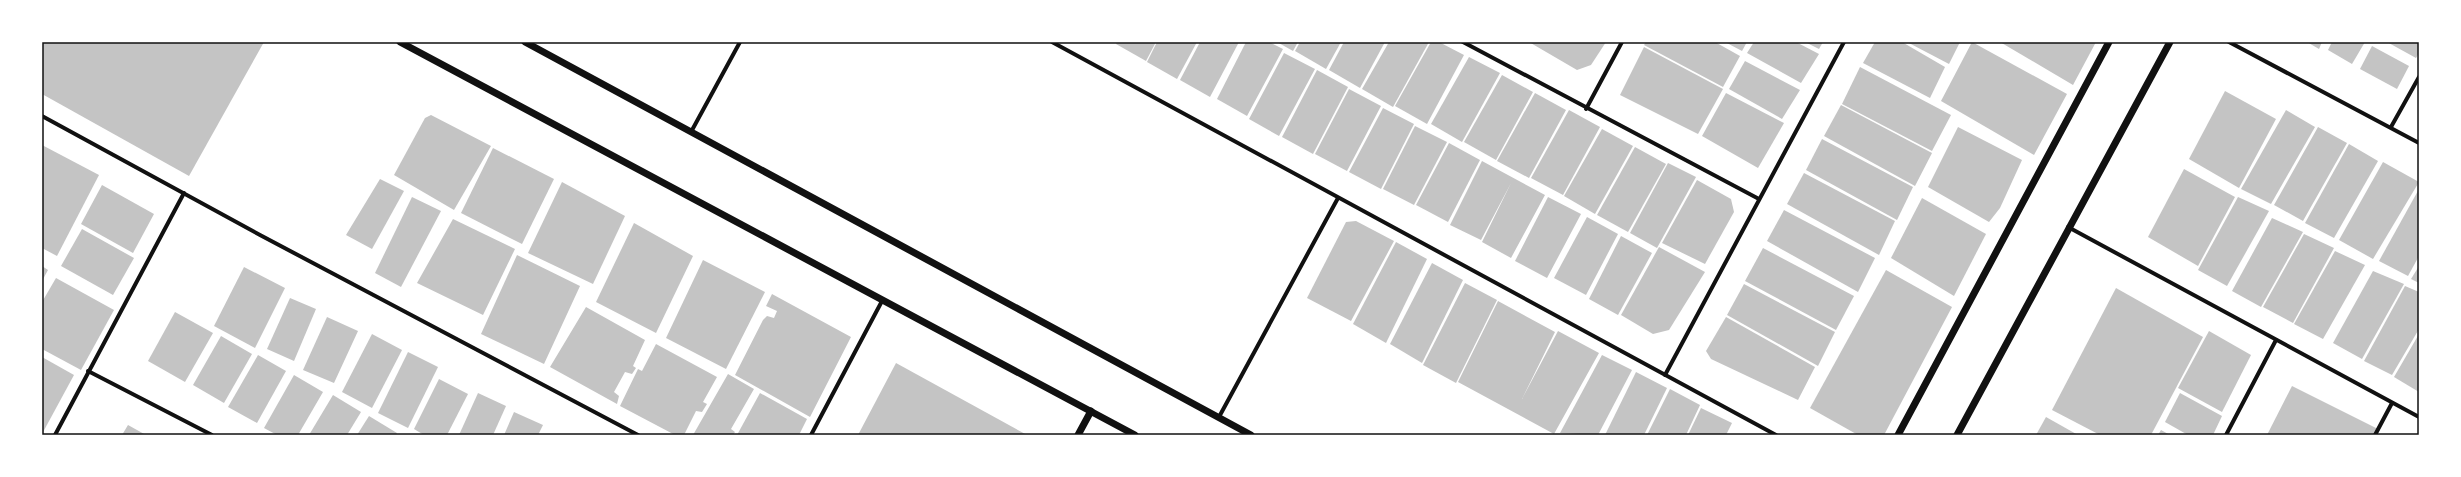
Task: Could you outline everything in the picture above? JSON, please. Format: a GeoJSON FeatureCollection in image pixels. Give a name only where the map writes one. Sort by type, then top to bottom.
{"type":"FeatureCollection","features":[{"type":"Feature","properties":{"kind":"street"},"geometry":{"type":"LineString","coordinates":[[400,42],[1135,435]]}},
{"type":"Feature","properties":{"kind":"street"},"geometry":{"type":"LineString","coordinates":[[525,42],[1251,435]]}},
{"type":"Feature","properties":{"kind":"street"},"geometry":{"type":"LineString","coordinates":[[691,132],[740,42]]}},
{"type":"Feature","properties":{"kind":"street"},"geometry":{"type":"LineString","coordinates":[[1052,42],[1776,435]]}},
{"type":"Feature","properties":{"kind":"street"},"geometry":{"type":"LineString","coordinates":[[1463,42],[1759,199]]}},
{"type":"Feature","properties":{"kind":"street"},"geometry":{"type":"LineString","coordinates":[[1586,108],[1622,42]]}},
{"type":"Feature","properties":{"kind":"street"},"geometry":{"type":"LineString","coordinates":[[1665,375],[1844,42]]}},
{"type":"Feature","properties":{"kind":"street"},"geometry":{"type":"LineString","coordinates":[[1898,435],[2109,42]]}},
{"type":"Feature","properties":{"kind":"street"},"geometry":{"type":"LineString","coordinates":[[1957,435],[2068,227],[2170,42]]}},
{"type":"Feature","properties":{"kind":"street"},"geometry":{"type":"LineString","coordinates":[[2229,42],[2419,142]]}},
{"type":"Feature","properties":{"kind":"street"},"geometry":{"type":"LineString","coordinates":[[2391,127],[2419,77]]}},
{"type":"Feature","properties":{"kind":"street"},"geometry":{"type":"LineString","coordinates":[[42,116],[638,435]]}},
{"type":"Feature","properties":{"kind":"street"},"geometry":{"type":"LineString","coordinates":[[54,435],[184,193]]}},
{"type":"Feature","properties":{"kind":"street"},"geometry":{"type":"LineString","coordinates":[[1219,417],[1338,198]]}},
{"type":"Feature","properties":{"kind":"street"},"geometry":{"type":"LineString","coordinates":[[2068,227],[2419,417]]}},
{"type":"Feature","properties":{"kind":"street"},"geometry":{"type":"LineString","coordinates":[[811,435],[882,301]]}},
{"type":"Feature","properties":{"kind":"street"},"geometry":{"type":"LineString","coordinates":[[2226,435],[2276,340]]}},
{"type":"Feature","properties":{"kind":"street"},"geometry":{"type":"LineString","coordinates":[[88,371],[212,435]]}},
{"type":"Feature","properties":{"kind":"street"},"geometry":{"type":"LineString","coordinates":[[2375,435],[2392,403]]}},
{"type":"Feature","properties":{"kind":"street"},"geometry":{"type":"LineString","coordinates":[[1078,435],[1091,411]]}},
{"type":"Feature","properties":{"kind":"building"},"geometry":{"type":"Polygon","coordinates":[[[42,42],[264,42],[189,176],[42,94],[42,42]]]}},
{"type":"Feature","properties":{"kind":"building"},"geometry":{"type":"Polygon","coordinates":[[[1117,42],[1156,42],[1146,61],[1116,44],[1117,42]]]}},
{"type":"Feature","properties":{"kind":"building"},"geometry":{"type":"Polygon","coordinates":[[[1157,42],[1197,42],[1177,79],[1147,62],[1157,42]]]}},
{"type":"Feature","properties":{"kind":"building"},"geometry":{"type":"Polygon","coordinates":[[[1200,42],[1239,42],[1210,97],[1180,80],[1200,42]]]}},
{"type":"Feature","properties":{"kind":"building"},"geometry":{"type":"Polygon","coordinates":[[[1246,42],[1269,42],[1283,49],[1247,116],[1217,99],[1246,42]]]}},
{"type":"Feature","properties":{"kind":"building"},"geometry":{"type":"Polygon","coordinates":[[[1277,42],[1298,42],[1293,51],[1277,42]]]}},
{"type":"Feature","properties":{"kind":"building"},"geometry":{"type":"Polygon","coordinates":[[[1300,42],[1341,42],[1326,69],[1295,51],[1300,42]]]}},
{"type":"Feature","properties":{"kind":"building"},"geometry":{"type":"Polygon","coordinates":[[[1344,42],[1385,42],[1360,88],[1329,70],[1344,42]]]}},
{"type":"Feature","properties":{"kind":"building"},"geometry":{"type":"Polygon","coordinates":[[[1389,42],[1429,42],[1393,107],[1362,89],[1389,42]]]}},
{"type":"Feature","properties":{"kind":"building"},"geometry":{"type":"Polygon","coordinates":[[[1431,42],[1439,42],[1464,55],[1427,124],[1395,106],[1431,42]]]}},
{"type":"Feature","properties":{"kind":"building"},"geometry":{"type":"Polygon","coordinates":[[[1529,42],[1606,42],[1591,65],[1577,70],[1529,42]]]}},
{"type":"Feature","properties":{"kind":"building"},"geometry":{"type":"Polygon","coordinates":[[[1646,42],[1715,42],[1740,56],[1723,87],[1644,45],[1646,42]]]}},
{"type":"Feature","properties":{"kind":"building"},"geometry":{"type":"Polygon","coordinates":[[[1725,42],[1747,42],[1742,51],[1725,42]]]}},
{"type":"Feature","properties":{"kind":"building"},"geometry":{"type":"Polygon","coordinates":[[[1754,42],[1796,42],[1819,54],[1801,83],[1747,53],[1754,42]]]}},
{"type":"Feature","properties":{"kind":"building"},"geometry":{"type":"Polygon","coordinates":[[[1805,42],[1823,42],[1819,49],[1805,42]]]}},
{"type":"Feature","properties":{"kind":"building"},"geometry":{"type":"Polygon","coordinates":[[[1875,42],[1902,42],[1945,67],[1930,98],[1863,63],[1875,42]]]}},
{"type":"Feature","properties":{"kind":"building"},"geometry":{"type":"Polygon","coordinates":[[[1907,42],[1960,42],[1949,64],[1907,42]]]}},
{"type":"Feature","properties":{"kind":"building"},"geometry":{"type":"Polygon","coordinates":[[[1972,42],[2067,94],[2034,155],[1941,101],[1972,42]]]}},
{"type":"Feature","properties":{"kind":"building"},"geometry":{"type":"Polygon","coordinates":[[[2000,42],[2096,42],[2073,85],[2000,42]]]}},
{"type":"Feature","properties":{"kind":"building"},"geometry":{"type":"Polygon","coordinates":[[[2307,42],[2322,42],[2319,49],[2307,42]]]}},
{"type":"Feature","properties":{"kind":"building"},"geometry":{"type":"Polygon","coordinates":[[[2332,42],[2365,42],[2352,64],[2328,50],[2332,42]]]}},
{"type":"Feature","properties":{"kind":"building"},"geometry":{"type":"Polygon","coordinates":[[[2387,42],[2419,42],[2419,53],[2416,58],[2387,42]]]}},
{"type":"Feature","properties":{"kind":"building"},"geometry":{"type":"Polygon","coordinates":[[[2372,46],[2409,66],[2397,89],[2360,69],[2372,46]]]}},
{"type":"Feature","properties":{"kind":"building"},"geometry":{"type":"Polygon","coordinates":[[[1644,47],[1723,89],[1698,134],[1620,95],[1644,47]]]}},
{"type":"Feature","properties":{"kind":"building"},"geometry":{"type":"Polygon","coordinates":[[[1284,53],[1315,69],[1279,136],[1249,119],[1284,53]]]}},
{"type":"Feature","properties":{"kind":"building"},"geometry":{"type":"Polygon","coordinates":[[[1469,57],[1500,73],[1462,142],[1431,124],[1469,57]]]}},
{"type":"Feature","properties":{"kind":"building"},"geometry":{"type":"Polygon","coordinates":[[[1745,61],[1800,90],[1782,119],[1729,89],[1745,61]]]}},
{"type":"Feature","properties":{"kind":"building"},"geometry":{"type":"Polygon","coordinates":[[[1860,67],[1951,115],[1932,151],[1842,104],[1860,67]]]}},
{"type":"Feature","properties":{"kind":"building"},"geometry":{"type":"Polygon","coordinates":[[[1317,70],[1348,87],[1313,154],[1282,137],[1317,70]]]}},
{"type":"Feature","properties":{"kind":"building"},"geometry":{"type":"Polygon","coordinates":[[[1502,75],[1533,92],[1496,160],[1464,142],[1502,75]]]}},
{"type":"Feature","properties":{"kind":"building"},"geometry":{"type":"Polygon","coordinates":[[[1349,89],[1381,106],[1347,171],[1315,154],[1349,89]]]}},
{"type":"Feature","properties":{"kind":"building"},"geometry":{"type":"Polygon","coordinates":[[[2225,91],[2276,119],[2239,188],[2189,159],[2225,91]]]}},
{"type":"Feature","properties":{"kind":"building"},"geometry":{"type":"Polygon","coordinates":[[[1535,93],[1566,110],[1529,178],[1497,161],[1535,93]]]}},
{"type":"Feature","properties":{"kind":"building"},"geometry":{"type":"Polygon","coordinates":[[[1726,93],[1784,123],[1758,168],[1702,136],[1726,93]]]}},
{"type":"Feature","properties":{"kind":"building"},"geometry":{"type":"Polygon","coordinates":[[[1841,105],[1932,153],[1915,186],[1824,136],[1841,105]]]}},
{"type":"Feature","properties":{"kind":"building"},"geometry":{"type":"Polygon","coordinates":[[[1383,108],[1414,124],[1381,189],[1349,172],[1383,108]]]}},
{"type":"Feature","properties":{"kind":"building"},"geometry":{"type":"Polygon","coordinates":[[[1569,110],[1600,127],[1563,195],[1531,178],[1569,110]]]}},
{"type":"Feature","properties":{"kind":"building"},"geometry":{"type":"Polygon","coordinates":[[[2286,110],[2315,127],[2271,204],[2241,189],[2286,110]]]}},
{"type":"Feature","properties":{"kind":"building"},"geometry":{"type":"Polygon","coordinates":[[[431,115],[491,146],[454,210],[394,175],[425,118],[431,115]]]}},
{"type":"Feature","properties":{"kind":"building"},"geometry":{"type":"Polygon","coordinates":[[[1415,126],[1447,142],[1414,205],[1383,189],[1415,126]]]}},
{"type":"Feature","properties":{"kind":"building"},"geometry":{"type":"Polygon","coordinates":[[[1958,127],[2022,160],[2000,208],[1989,222],[1928,187],[1958,127]]]}},
{"type":"Feature","properties":{"kind":"building"},"geometry":{"type":"Polygon","coordinates":[[[2318,127],[2347,143],[2303,221],[2274,205],[2318,127]]]}},
{"type":"Feature","properties":{"kind":"building"},"geometry":{"type":"Polygon","coordinates":[[[1602,129],[1633,146],[1595,214],[1564,196],[1602,129]]]}},
{"type":"Feature","properties":{"kind":"building"},"geometry":{"type":"Polygon","coordinates":[[[1822,139],[1913,187],[1897,220],[1806,170],[1822,139]]]}},
{"type":"Feature","properties":{"kind":"building"},"geometry":{"type":"Polygon","coordinates":[[[1449,143],[1480,160],[1448,222],[1416,205],[1449,143]]]}},
{"type":"Feature","properties":{"kind":"building"},"geometry":{"type":"Polygon","coordinates":[[[2349,144],[2378,161],[2334,238],[2305,223],[2349,144]]]}},
{"type":"Feature","properties":{"kind":"building"},"geometry":{"type":"Polygon","coordinates":[[[42,145],[99,175],[57,256],[42,248],[42,145]]]}},
{"type":"Feature","properties":{"kind":"building"},"geometry":{"type":"Polygon","coordinates":[[[1635,147],[1666,164],[1628,232],[1597,215],[1635,147]]]}},
{"type":"Feature","properties":{"kind":"building"},"geometry":{"type":"Polygon","coordinates":[[[493,148],[554,179],[522,244],[461,213],[493,148]]]}},
{"type":"Feature","properties":{"kind":"building"},"geometry":{"type":"Polygon","coordinates":[[[1482,161],[1545,195],[1511,258],[1482,242],[1511,183],[1481,240],[1450,225],[1482,161]]]}},
{"type":"Feature","properties":{"kind":"building"},"geometry":{"type":"Polygon","coordinates":[[[2383,162],[2419,182],[2373,259],[2339,240],[2383,162]]]}},
{"type":"Feature","properties":{"kind":"building"},"geometry":{"type":"Polygon","coordinates":[[[1668,163],[1696,177],[1657,248],[1630,233],[1668,163]]]}},
{"type":"Feature","properties":{"kind":"building"},"geometry":{"type":"Polygon","coordinates":[[[2184,169],[2235,197],[2198,266],[2148,237],[2184,169]]]}},
{"type":"Feature","properties":{"kind":"building"},"geometry":{"type":"Polygon","coordinates":[[[1804,173],[1895,221],[1879,255],[1787,204],[1804,173]]]}},
{"type":"Feature","properties":{"kind":"building"},"geometry":{"type":"Polygon","coordinates":[[[380,179],[404,191],[372,249],[346,235],[380,179]]]}},
{"type":"Feature","properties":{"kind":"building"},"geometry":{"type":"Polygon","coordinates":[[[1697,180],[1731,199],[1734,212],[1705,264],[1662,243],[1697,180]]]}},
{"type":"Feature","properties":{"kind":"building"},"geometry":{"type":"Polygon","coordinates":[[[562,182],[625,216],[593,284],[528,253],[562,182]]]}},
{"type":"Feature","properties":{"kind":"building"},"geometry":{"type":"Polygon","coordinates":[[[102,185],[154,214],[133,253],[81,224],[102,185]]]}},
{"type":"Feature","properties":{"kind":"building"},"geometry":{"type":"Polygon","coordinates":[[[2419,189],[2419,256],[2408,276],[2379,261],[2419,189]]]}},
{"type":"Feature","properties":{"kind":"building"},"geometry":{"type":"Polygon","coordinates":[[[412,197],[441,211],[401,287],[375,273],[412,197]]]}},
{"type":"Feature","properties":{"kind":"building"},"geometry":{"type":"Polygon","coordinates":[[[1548,197],[1581,214],[1547,278],[1515,261],[1548,197]]]}},
{"type":"Feature","properties":{"kind":"building"},"geometry":{"type":"Polygon","coordinates":[[[2238,197],[2269,211],[2227,286],[2198,270],[2238,197]]]}},
{"type":"Feature","properties":{"kind":"building"},"geometry":{"type":"Polygon","coordinates":[[[1922,198],[1986,234],[1954,296],[1891,258],[1922,198]]]}},
{"type":"Feature","properties":{"kind":"building"},"geometry":{"type":"Polygon","coordinates":[[[1784,210],[1875,258],[1858,292],[1767,241],[1784,210]]]}},
{"type":"Feature","properties":{"kind":"building"},"geometry":{"type":"Polygon","coordinates":[[[1587,217],[1618,234],[1586,295],[1554,278],[1587,217]]]}},
{"type":"Feature","properties":{"kind":"building"},"geometry":{"type":"Polygon","coordinates":[[[2272,218],[2303,232],[2261,307],[2232,291],[2272,218]]]}},
{"type":"Feature","properties":{"kind":"building"},"geometry":{"type":"Polygon","coordinates":[[[453,219],[515,249],[483,315],[417,283],[453,219]]]}},
{"type":"Feature","properties":{"kind":"building"},"geometry":{"type":"Polygon","coordinates":[[[1356,221],[1394,241],[1351,321],[1307,298],[1346,222],[1356,221]]]}},
{"type":"Feature","properties":{"kind":"building"},"geometry":{"type":"Polygon","coordinates":[[[634,223],[693,256],[656,333],[596,302],[634,223]]]}},
{"type":"Feature","properties":{"kind":"building"},"geometry":{"type":"Polygon","coordinates":[[[82,229],[134,258],[113,295],[61,266],[82,229]]]}},
{"type":"Feature","properties":{"kind":"building"},"geometry":{"type":"Polygon","coordinates":[[[2304,234],[2334,248],[2293,323],[2263,307],[2304,234]]]}},
{"type":"Feature","properties":{"kind":"building"},"geometry":{"type":"Polygon","coordinates":[[[1621,236],[1652,253],[1618,315],[1589,299],[1621,236]]]}},
{"type":"Feature","properties":{"kind":"building"},"geometry":{"type":"Polygon","coordinates":[[[1396,242],[1427,259],[1386,343],[1353,324],[1396,242]]]}},
{"type":"Feature","properties":{"kind":"building"},"geometry":{"type":"Polygon","coordinates":[[[1659,247],[1705,272],[1669,330],[1653,334],[1621,315],[1659,247]]]}},
{"type":"Feature","properties":{"kind":"building"},"geometry":{"type":"Polygon","coordinates":[[[1763,248],[1854,296],[1836,330],[1745,281],[1763,248]]]}},
{"type":"Feature","properties":{"kind":"building"},"geometry":{"type":"Polygon","coordinates":[[[2335,251],[2365,265],[2323,339],[2294,324],[2335,251]]]}},
{"type":"Feature","properties":{"kind":"building"},"geometry":{"type":"Polygon","coordinates":[[[517,255],[580,286],[544,364],[481,334],[517,255]]]}},
{"type":"Feature","properties":{"kind":"building"},"geometry":{"type":"Polygon","coordinates":[[[703,260],[765,292],[726,369],[666,338],[703,260]]]}},
{"type":"Feature","properties":{"kind":"building"},"geometry":{"type":"Polygon","coordinates":[[[1432,263],[1463,280],[1422,363],[1390,344],[1432,263]]]}},
{"type":"Feature","properties":{"kind":"building"},"geometry":{"type":"Polygon","coordinates":[[[42,266],[48,270],[42,281],[42,266]]]}},
{"type":"Feature","properties":{"kind":"building"},"geometry":{"type":"Polygon","coordinates":[[[2419,266],[2419,283],[2411,279],[2419,266]]]}},
{"type":"Feature","properties":{"kind":"building"},"geometry":{"type":"Polygon","coordinates":[[[244,267],[285,288],[255,348],[214,326],[244,267]]]}},
{"type":"Feature","properties":{"kind":"building"},"geometry":{"type":"Polygon","coordinates":[[[1886,270],[1952,307],[1884,435],[1858,435],[1810,408],[1886,270]]]}},
{"type":"Feature","properties":{"kind":"building"},"geometry":{"type":"Polygon","coordinates":[[[2373,271],[2404,284],[2362,359],[2333,343],[2373,271]]]}},
{"type":"Feature","properties":{"kind":"building"},"geometry":{"type":"Polygon","coordinates":[[[56,278],[114,310],[81,370],[42,349],[42,302],[56,278]]]}},
{"type":"Feature","properties":{"kind":"building"},"geometry":{"type":"Polygon","coordinates":[[[1465,283],[1497,300],[1456,383],[1423,365],[1465,283]]]}},
{"type":"Feature","properties":{"kind":"building"},"geometry":{"type":"Polygon","coordinates":[[[1744,284],[1835,332],[1818,366],[1727,315],[1744,284]]]}},
{"type":"Feature","properties":{"kind":"building"},"geometry":{"type":"Polygon","coordinates":[[[2405,286],[2419,292],[2419,329],[2392,375],[2364,361],[2405,286]]]}},
{"type":"Feature","properties":{"kind":"building"},"geometry":{"type":"Polygon","coordinates":[[[2116,288],[2203,337],[2151,435],[2100,435],[2052,410],[2116,288]]]}},
{"type":"Feature","properties":{"kind":"building"},"geometry":{"type":"Polygon","coordinates":[[[772,294],[851,337],[810,417],[735,375],[763,320],[767,316],[774,318],[777,311],[766,306],[772,294]]]}},
{"type":"Feature","properties":{"kind":"building"},"geometry":{"type":"Polygon","coordinates":[[[290,298],[316,309],[294,361],[267,349],[290,298]]]}},
{"type":"Feature","properties":{"kind":"building"},"geometry":{"type":"Polygon","coordinates":[[[1498,301],[1555,332],[1522,399],[1558,331],[1599,353],[1554,434],[1458,382],[1498,301]]]}},
{"type":"Feature","properties":{"kind":"building"},"geometry":{"type":"Polygon","coordinates":[[[586,307],[645,340],[633,366],[636,368],[632,374],[625,372],[614,392],[619,396],[617,404],[550,367],[586,307]]]}},
{"type":"Feature","properties":{"kind":"building"},"geometry":{"type":"Polygon","coordinates":[[[175,312],[213,333],[185,382],[148,361],[175,312]]]}},
{"type":"Feature","properties":{"kind":"building"},"geometry":{"type":"Polygon","coordinates":[[[327,317],[358,331],[334,383],[303,370],[327,317]]]}},
{"type":"Feature","properties":{"kind":"building"},"geometry":{"type":"Polygon","coordinates":[[[1726,317],[1815,367],[1798,400],[1711,359],[1706,351],[1726,317]]]}},
{"type":"Feature","properties":{"kind":"building"},"geometry":{"type":"Polygon","coordinates":[[[2209,331],[2251,355],[2222,412],[2178,388],[2209,331]]]}},
{"type":"Feature","properties":{"kind":"building"},"geometry":{"type":"Polygon","coordinates":[[[372,334],[402,350],[372,408],[342,392],[372,334]]]}},
{"type":"Feature","properties":{"kind":"building"},"geometry":{"type":"Polygon","coordinates":[[[2419,334],[2419,392],[2394,377],[2419,334]]]}},
{"type":"Feature","properties":{"kind":"building"},"geometry":{"type":"Polygon","coordinates":[[[221,336],[252,354],[224,403],[193,385],[221,336]]]}},
{"type":"Feature","properties":{"kind":"building"},"geometry":{"type":"Polygon","coordinates":[[[656,344],[717,377],[703,402],[707,404],[702,412],[696,411],[684,435],[675,435],[620,406],[638,369],[642,371],[656,344]]]}},
{"type":"Feature","properties":{"kind":"building"},"geometry":{"type":"Polygon","coordinates":[[[408,352],[438,367],[408,428],[378,413],[408,352]]]}},
{"type":"Feature","properties":{"kind":"building"},"geometry":{"type":"Polygon","coordinates":[[[258,355],[286,371],[257,423],[228,407],[258,355]]]}},
{"type":"Feature","properties":{"kind":"building"},"geometry":{"type":"Polygon","coordinates":[[[1602,355],[1632,370],[1598,435],[1560,433],[1602,355]]]}},
{"type":"Feature","properties":{"kind":"building"},"geometry":{"type":"Polygon","coordinates":[[[42,357],[74,375],[42,434],[42,357]]]}},
{"type":"Feature","properties":{"kind":"building"},"geometry":{"type":"Polygon","coordinates":[[[896,363],[1027,435],[858,435],[896,363]]]}},
{"type":"Feature","properties":{"kind":"building"},"geometry":{"type":"Polygon","coordinates":[[[1636,372],[1667,388],[1644,435],[1605,435],[1636,372]]]}},
{"type":"Feature","properties":{"kind":"building"},"geometry":{"type":"Polygon","coordinates":[[[728,374],[754,389],[731,429],[735,432],[733,435],[693,435],[728,374]]]}},
{"type":"Feature","properties":{"kind":"building"},"geometry":{"type":"Polygon","coordinates":[[[294,375],[323,392],[298,435],[277,435],[264,428],[294,375]]]}},
{"type":"Feature","properties":{"kind":"building"},"geometry":{"type":"Polygon","coordinates":[[[439,379],[468,394],[447,435],[424,435],[414,429],[439,379]]]}},
{"type":"Feature","properties":{"kind":"building"},"geometry":{"type":"Polygon","coordinates":[[[2292,386],[2380,430],[2377,435],[2267,435],[2292,386]]]}},
{"type":"Feature","properties":{"kind":"building"},"geometry":{"type":"Polygon","coordinates":[[[1670,389],[1700,405],[1686,435],[1647,435],[1670,389]]]}},
{"type":"Feature","properties":{"kind":"building"},"geometry":{"type":"Polygon","coordinates":[[[478,393],[506,406],[493,435],[459,435],[478,393]]]}},
{"type":"Feature","properties":{"kind":"building"},"geometry":{"type":"Polygon","coordinates":[[[760,393],[807,419],[799,435],[737,435],[760,393]]]}},
{"type":"Feature","properties":{"kind":"building"},"geometry":{"type":"Polygon","coordinates":[[[2180,393],[2222,416],[2213,435],[2188,435],[2165,422],[2180,393]]]}},
{"type":"Feature","properties":{"kind":"building"},"geometry":{"type":"Polygon","coordinates":[[[333,395],[361,412],[347,435],[309,435],[333,395]]]}},
{"type":"Feature","properties":{"kind":"building"},"geometry":{"type":"Polygon","coordinates":[[[1701,408],[1732,423],[1726,435],[1688,435],[1701,408]]]}},
{"type":"Feature","properties":{"kind":"building"},"geometry":{"type":"Polygon","coordinates":[[[514,412],[543,425],[538,435],[504,435],[514,412]]]}},
{"type":"Feature","properties":{"kind":"building"},"geometry":{"type":"Polygon","coordinates":[[[369,416],[397,433],[396,435],[357,435],[369,416]]]}},
{"type":"Feature","properties":{"kind":"building"},"geometry":{"type":"Polygon","coordinates":[[[2046,417],[2078,435],[2036,435],[2046,417]]]}},
{"type":"Feature","properties":{"kind":"building"},"geometry":{"type":"Polygon","coordinates":[[[128,425],[146,435],[122,435],[128,425]]]}},
{"type":"Feature","properties":{"kind":"building"},"geometry":{"type":"Polygon","coordinates":[[[2161,430],[2170,435],[2158,435],[2161,430]]]}}]}
